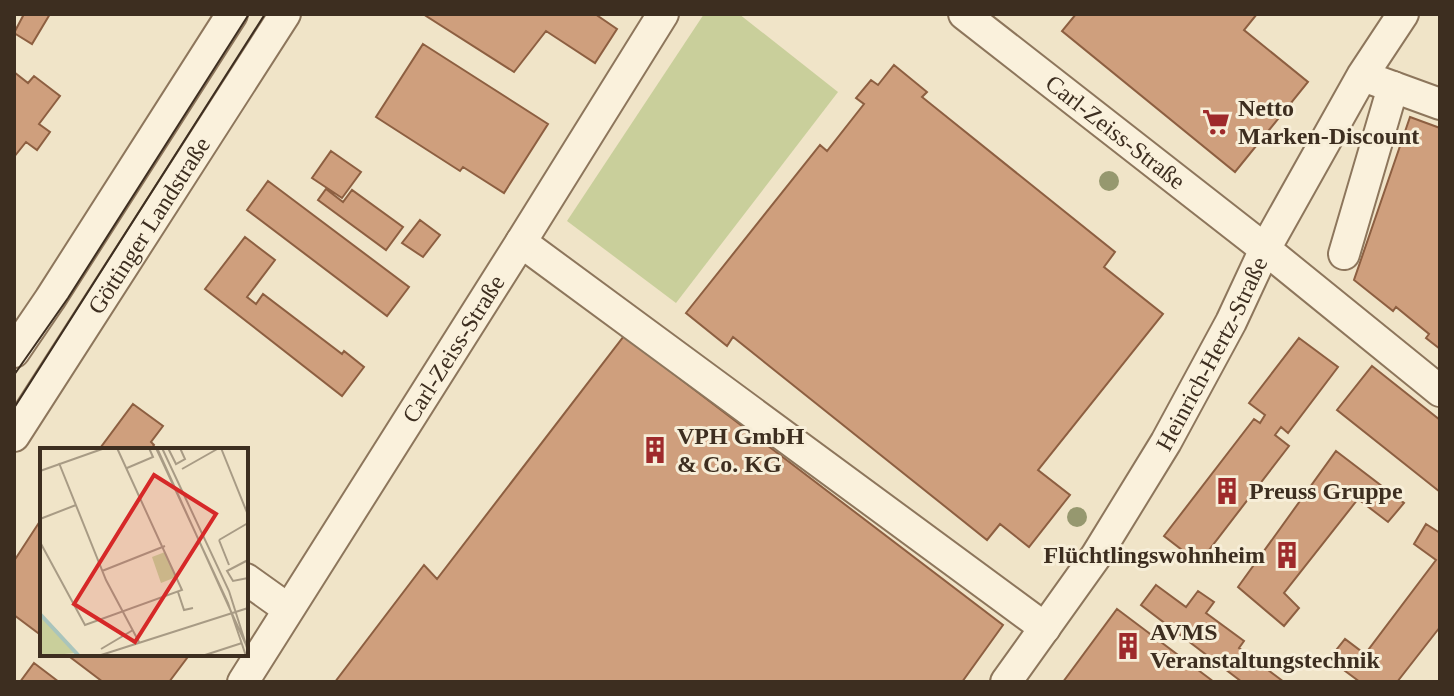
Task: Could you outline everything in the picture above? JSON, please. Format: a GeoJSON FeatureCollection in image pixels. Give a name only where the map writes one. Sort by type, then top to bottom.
{"type":"FeatureCollection","features":[{"type":"Feature","properties":{"kind":"street","name":"Göttinger Landstraße"},"geometry":{"type":"LineString","coordinates":[[14,352],[232,14]]}},
{"type":"Feature","properties":{"kind":"street","name":"Göttinger Landstraße"},"geometry":{"type":"LineString","coordinates":[[14,436],[285,14]]}},
{"type":"Feature","properties":{"kind":"street","name":"Carl-Zeiss-Straße"},"geometry":{"type":"LineString","coordinates":[[243,682],[663,14]]}},
{"type":"Feature","properties":{"kind":"street","name":"Carl-Zeiss-Straße"},"geometry":{"type":"LineString","coordinates":[[964,14],[1265,249],[1440,391]]}},
{"type":"Feature","properties":{"kind":"street","name":"Heinrich-Hertz-Straße"},"geometry":{"type":"LineString","coordinates":[[1006,682],[1096,556],[1166,442],[1231,322],[1265,249],[1362,76],[1403,14]]}},
{"type":"Feature","properties":{"kind":"street"},"geometry":{"type":"LineString","coordinates":[[1362,76],[1440,104]]}},
{"type":"Feature","properties":{"kind":"street"},"geometry":{"type":"LineString","coordinates":[[1344,254],[1393,87]]}},
{"type":"Feature","properties":{"kind":"street"},"geometry":{"type":"LineString","coordinates":[[521,242],[1045,628]]}},
{"type":"Feature","properties":{"kind":"street"},"geometry":{"type":"LineString","coordinates":[[248,580],[288,609]]}},
{"type":"Feature","properties":{"kind":"green space"},"geometry":{"type":"Polygon","coordinates":[[[704,14],[739,14],[838,92],[676,303],[567,221],[704,14]]]}},
{"type":"Feature","properties":{"kind":"building"},"geometry":{"type":"Polygon","coordinates":[[[24,14],[50,14],[32,44],[14,33],[24,14]]]}},
{"type":"Feature","properties":{"kind":"building"},"geometry":{"type":"Polygon","coordinates":[[[423,14],[595,14],[617,29],[595,63],[546,31],[514,72],[423,14]]]}},
{"type":"Feature","properties":{"kind":"building"},"geometry":{"type":"Polygon","coordinates":[[[1076,14],[1257,14],[1244,30],[1308,82],[1235,172],[1062,31],[1076,14]]]}},
{"type":"Feature","properties":{"kind":"building"},"geometry":{"type":"Polygon","coordinates":[[[423,44],[548,124],[504,193],[463,167],[460,171],[376,117],[423,44]]]}},
{"type":"Feature","properties":{"kind":"building"},"geometry":{"type":"Polygon","coordinates":[[[894,65],[927,92],[922,97],[1115,252],[1104,267],[1163,314],[1038,470],[1070,495],[1029,547],[1000,524],[987,540],[733,337],[727,346],[686,313],[820,145],[827,151],[864,104],[856,98],[871,80],[878,85],[894,65]]]}},
{"type":"Feature","properties":{"kind":"building"},"geometry":{"type":"Polygon","coordinates":[[[14,72],[28,83],[34,76],[60,96],[39,124],[50,132],[37,150],[26,142],[14,157],[14,72]]]}},
{"type":"Feature","properties":{"kind":"building"},"geometry":{"type":"Polygon","coordinates":[[[1410,117],[1440,128],[1440,349],[1426,338],[1429,334],[1396,307],[1393,311],[1354,280],[1410,117]]]}},
{"type":"Feature","properties":{"kind":"building"},"geometry":{"type":"Polygon","coordinates":[[[331,151],[361,172],[342,198],[312,178],[331,151]]]}},
{"type":"Feature","properties":{"kind":"building"},"geometry":{"type":"Polygon","coordinates":[[[268,181],[409,287],[387,316],[247,210],[268,181]]]}},
{"type":"Feature","properties":{"kind":"building"},"geometry":{"type":"Polygon","coordinates":[[[326,189],[343,202],[352,190],[403,227],[386,250],[318,200],[326,189]]]}},
{"type":"Feature","properties":{"kind":"building"},"geometry":{"type":"Polygon","coordinates":[[[420,220],[440,235],[423,257],[402,243],[420,220]]]}},
{"type":"Feature","properties":{"kind":"building"},"geometry":{"type":"Polygon","coordinates":[[[245,237],[275,260],[247,297],[256,304],[263,294],[364,367],[342,396],[205,289],[245,237]]]}},
{"type":"Feature","properties":{"kind":"building","name":"VPH GmbH & Co. KG"},"geometry":{"type":"Polygon","coordinates":[[[624,336],[1003,625],[962,682],[335,682],[424,565],[437,579],[624,336]]]}},
{"type":"Feature","properties":{"kind":"building","name":"Preuss Gruppe"},"geometry":{"type":"Polygon","coordinates":[[[1299,338],[1338,367],[1288,433],[1281,427],[1275,435],[1289,446],[1199,563],[1164,536],[1254,419],[1260,423],[1265,415],[1249,403],[1299,338]]]}},
{"type":"Feature","properties":{"kind":"building"},"geometry":{"type":"Polygon","coordinates":[[[1372,366],[1440,420],[1440,492],[1337,410],[1372,366]]]}},
{"type":"Feature","properties":{"kind":"building"},"geometry":{"type":"Polygon","coordinates":[[[133,404],[163,426],[151,442],[154,445],[152,448],[101,447],[133,404]]]}},
{"type":"Feature","properties":{"kind":"building","name":"Flüchtlingswohnheim"},"geometry":{"type":"Polygon","coordinates":[[[1336,451],[1404,503],[1388,522],[1358,499],[1284,593],[1299,608],[1284,626],[1238,587],[1336,451]]]}},
{"type":"Feature","properties":{"kind":"building"},"geometry":{"type":"Polygon","coordinates":[[[40,521],[40,634],[14,615],[14,561],[40,521]]]}},
{"type":"Feature","properties":{"kind":"building"},"geometry":{"type":"Polygon","coordinates":[[[1426,524],[1440,533],[1440,627],[1397,682],[1360,682],[1329,659],[1345,639],[1365,654],[1436,560],[1414,544],[1426,524]]]}},
{"type":"Feature","properties":{"kind":"building"},"geometry":{"type":"Polygon","coordinates":[[[1156,585],[1186,607],[1198,591],[1214,602],[1206,613],[1244,641],[1239,648],[1284,682],[1242,682],[1141,605],[1156,585]]]}},
{"type":"Feature","properties":{"kind":"building","name":"AVMS Veranstaltungstechnik"},"geometry":{"type":"Polygon","coordinates":[[[1117,609],[1214,682],[1063,682],[1117,609]]]}},
{"type":"Feature","properties":{"kind":"building"},"geometry":{"type":"Polygon","coordinates":[[[69,656],[188,656],[169,682],[103,682],[69,656]]]}},
{"type":"Feature","properties":{"kind":"building"},"geometry":{"type":"Polygon","coordinates":[[[34,663],[59,682],[20,682],[34,663]]]}},
{"type":"Feature","properties":{"kind":"tram line"},"geometry":{"type":"LineString","coordinates":[[14,375],[68,298],[249,14]]}},
{"type":"Feature","properties":{"kind":"tram line"},"geometry":{"type":"LineString","coordinates":[[14,408],[265,14]]}},
{"type":"Feature","properties":{"kind":"place","name":"Netto Marken-Discount"},"geometry":{"type":"Point","coordinates":[1216,122]}},
{"type":"Feature","properties":{"kind":"place","name":"VPH GmbH & Co. KG"},"geometry":{"type":"Point","coordinates":[655,450]}},
{"type":"Feature","properties":{"kind":"place","name":"Preuss Gruppe"},"geometry":{"type":"Point","coordinates":[1227,491]}},
{"type":"Feature","properties":{"kind":"place","name":"Flüchtlingswohnheim"},"geometry":{"type":"Point","coordinates":[1287,555]}},
{"type":"Feature","properties":{"kind":"place","name":"AVMS Veranstaltungstechnik"},"geometry":{"type":"Point","coordinates":[1128,646]}}]}
